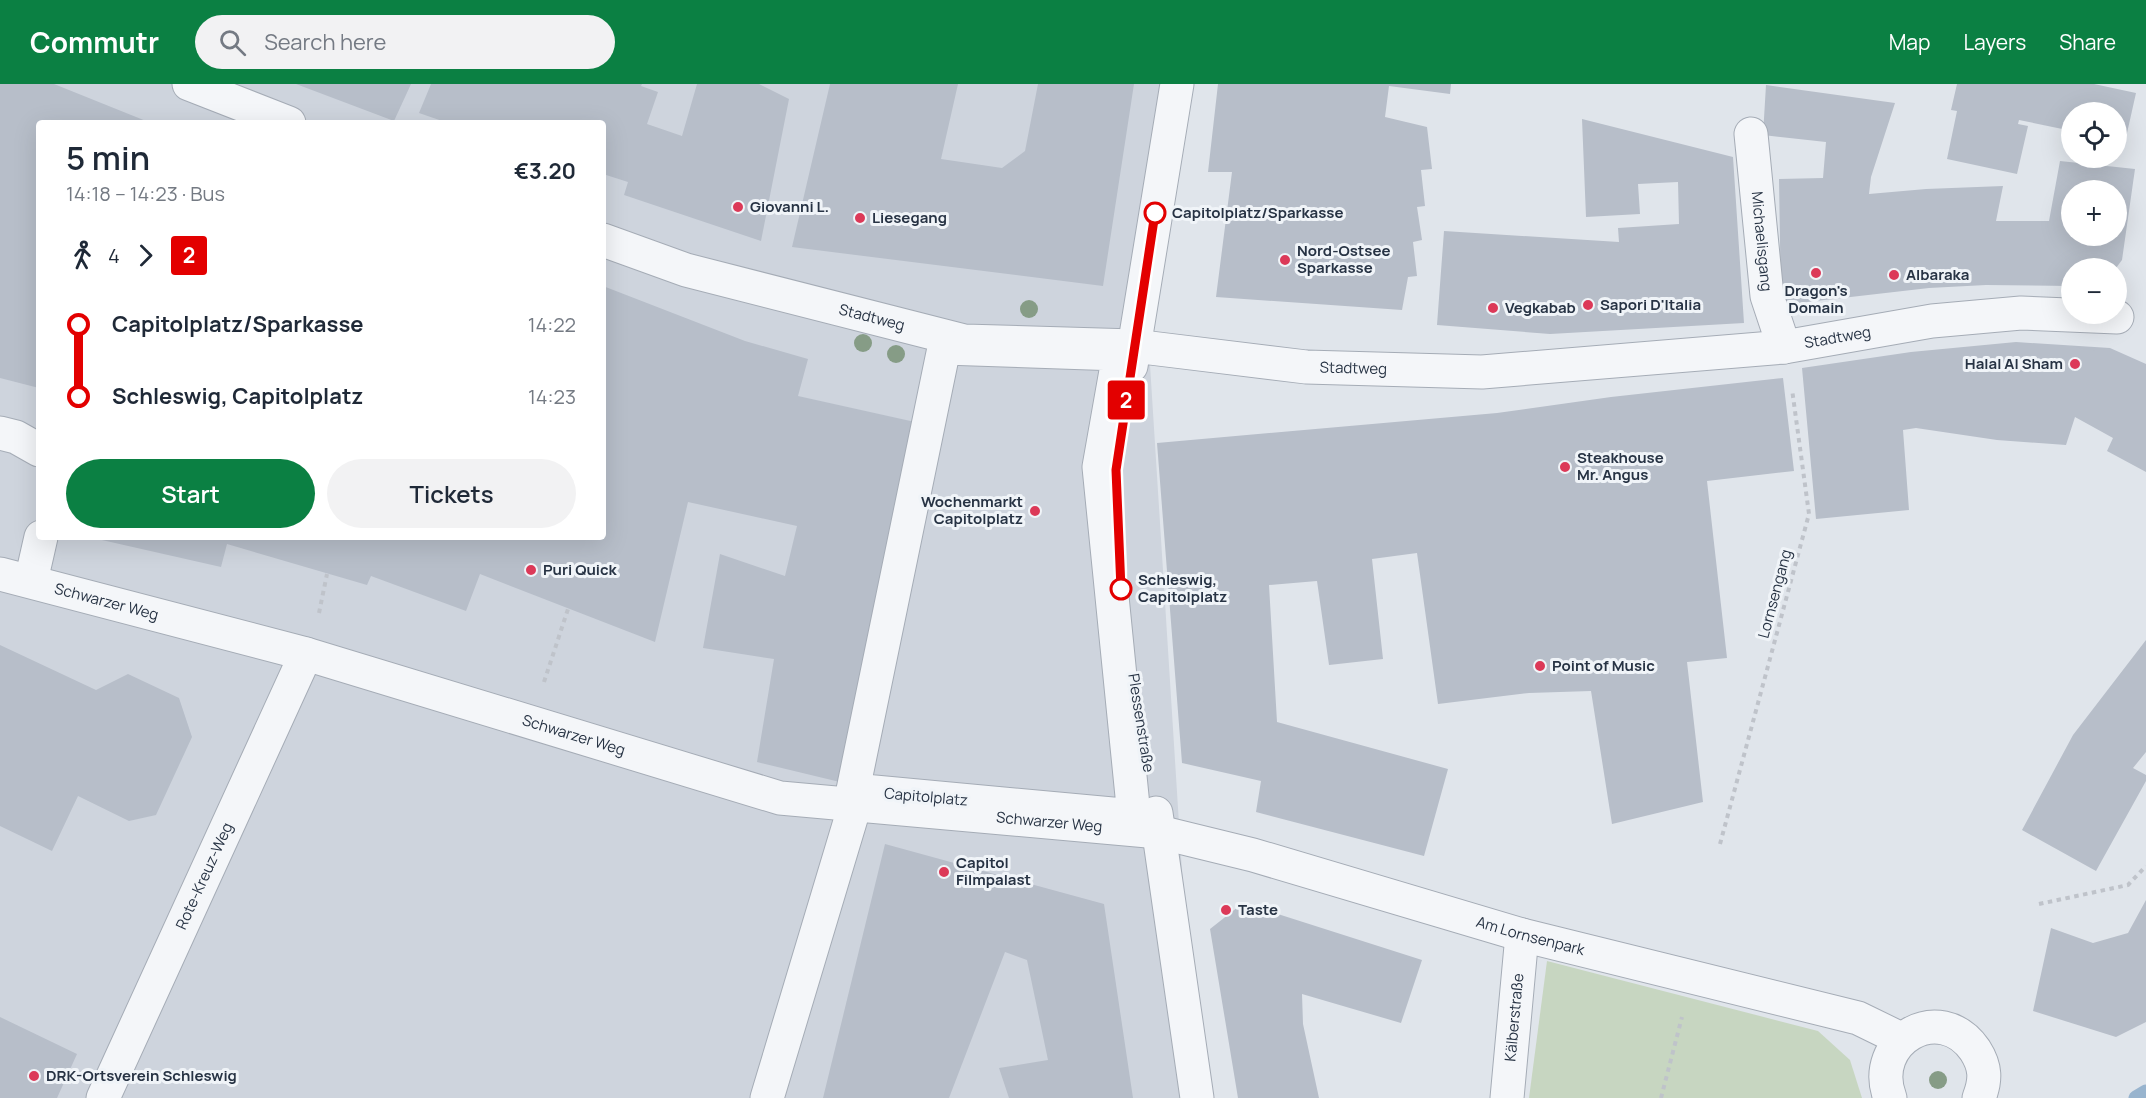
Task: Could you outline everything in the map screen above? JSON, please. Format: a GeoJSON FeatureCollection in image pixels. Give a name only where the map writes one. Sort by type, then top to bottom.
{"type":"FeatureCollection","features":[{"type":"Feature","properties":{"kind":"street"},"geometry":{"type":"LineString","coordinates":[[189,84],[281,120]]}},
{"type":"Feature","properties":{"kind":"street","name":"Plessenstraße"},"geometry":{"type":"LineString","coordinates":[[1177,84],[1116,470],[1121,583],[1138,711],[1159,832],[1197,1098]]}},
{"type":"Feature","properties":{"kind":"street","name":"Michaelisgang"},"geometry":{"type":"LineString","coordinates":[[1751,134],[1767,296],[1784,346]]}},
{"type":"Feature","properties":{"kind":"street","name":"Stadtweg"},"geometry":{"type":"LineString","coordinates":[[606,241],[686,270],[964,341],[1134,346],[1306,367],[1482,372],[1784,346],[1932,321],[1998,315],[2061,315]]}},
{"type":"Feature","properties":{"kind":"street","name":"Capitolplatz"},"geometry":{"type":"LineString","coordinates":[[944,348],[1119,354],[1099,467],[1134,816],[853,790],[944,348]]}},
{"type":"Feature","properties":{"kind":"street"},"geometry":{"type":"LineString","coordinates":[[0,433],[16,436],[36,448]]}},
{"type":"Feature","properties":{"kind":"street"},"geometry":{"type":"LineString","coordinates":[[15,578],[39,540]]}},
{"type":"Feature","properties":{"kind":"street","name":"Schwarzer Weg"},"geometry":{"type":"LineString","coordinates":[[15,578],[306,654],[780,798],[1159,832]]}},
{"type":"Feature","properties":{"kind":"street","name":"Rote-Kreuz-Weg"},"geometry":{"type":"LineString","coordinates":[[103,1098],[306,654]]}},
{"type":"Feature","properties":{"kind":"street"},"geometry":{"type":"LineString","coordinates":[[767,1098],[855,805]]}},
{"type":"Feature","properties":{"kind":"street","name":"Am Lornsenpark"},"geometry":{"type":"LineString","coordinates":[[1159,832],[1253,855],[1522,935],[1858,1018],[1901,1039]]}},
{"type":"Feature","properties":{"kind":"street","name":"Kälberstraße"},"geometry":{"type":"LineString","coordinates":[[1507,1098],[1522,935]]}},
{"type":"Feature","properties":{"kind":"street"},"geometry":{"type":"LineString","coordinates":[[1890,1098],[1884,1082],[1888,1057],[1901,1039],[1924,1028],[1945,1028],[1967,1039],[1983,1062],[1985,1082],[1979,1098]]}},
{"type":"Feature","properties":{"kind":"path","name":"Lornsengang"},"geometry":{"type":"LineString","coordinates":[[1720,844],[1809,514],[1784,346]]}},
{"type":"Feature","properties":{"kind":"path"},"geometry":{"type":"LineString","coordinates":[[318,616],[327,574]]}},
{"type":"Feature","properties":{"kind":"path"},"geometry":{"type":"LineString","coordinates":[[544,681],[567,609]]}},
{"type":"Feature","properties":{"kind":"path"},"geometry":{"type":"LineString","coordinates":[[2039,904],[2128,885],[2146,866]]}},
{"type":"Feature","properties":{"kind":"path"},"geometry":{"type":"LineString","coordinates":[[1661,1098],[1693,977]]}},
{"type":"Feature","properties":{"kind":"shaded area"},"geometry":{"type":"Polygon","coordinates":[[[0,84],[1194,84],[1149,349],[1182,871],[1204,1098],[0,1098],[0,84]]]}},
{"type":"Feature","properties":{"kind":"green space"},"geometry":{"type":"Polygon","coordinates":[[[1547,961],[1818,1031],[1850,1060],[1862,1098],[1529,1098],[1547,961]]]}},
{"type":"Feature","properties":{"kind":"building"},"geometry":{"type":"Polygon","coordinates":[[[0,84],[54,84],[144,120],[36,120],[36,387],[0,378],[0,84]]]}},
{"type":"Feature","properties":{"kind":"building"},"geometry":{"type":"Polygon","coordinates":[[[296,84],[411,84],[394,120],[296,84]]]}},
{"type":"Feature","properties":{"kind":"building"},"geometry":{"type":"Polygon","coordinates":[[[431,84],[642,84],[641,86],[658,92],[647,124],[682,136],[697,84],[759,84],[789,99],[761,241],[624,195],[628,182],[606,175],[606,120],[439,120],[419,113],[431,84]]]}},
{"type":"Feature","properties":{"kind":"building"},"geometry":{"type":"Polygon","coordinates":[[[830,84],[958,84],[941,159],[1002,168],[1025,151],[1038,84],[1134,84],[1103,286],[792,247],[830,84]]]}},
{"type":"Feature","properties":{"kind":"building"},"geometry":{"type":"Polygon","coordinates":[[[1218,84],[1451,84],[1450,94],[1389,86],[1385,117],[1427,127],[1432,169],[1421,170],[1425,206],[1417,207],[1422,240],[1413,242],[1417,276],[1408,277],[1402,310],[1216,297],[1232,172],[1208,172],[1218,84]]]}},
{"type":"Feature","properties":{"kind":"building"},"geometry":{"type":"Polygon","coordinates":[[[1957,84],[2094,84],[2136,93],[2127,133],[2127,102],[2061,102],[2061,129],[2019,120],[2018,124],[2028,126],[2017,174],[1947,159],[1957,111],[1951,110],[1957,84]]]}},
{"type":"Feature","properties":{"kind":"building"},"geometry":{"type":"Polygon","coordinates":[[[1766,85],[1895,103],[1871,177],[1869,194],[2003,186],[1996,221],[2049,221],[2060,161],[2061,168],[2135,169],[2127,225],[2127,180],[2061,180],[2061,246],[2124,246],[2122,258],[2061,258],[2061,286],[1986,285],[1929,288],[1781,305],[1779,179],[1823,178],[1826,142],[1763,135],[1766,85]]]}},
{"type":"Feature","properties":{"kind":"building"},"geometry":{"type":"Polygon","coordinates":[[[1582,119],[1733,157],[1744,323],[1550,334],[1437,325],[1444,231],[1619,242],[1618,228],[1679,224],[1678,182],[1638,184],[1640,214],[1586,217],[1582,119]]]}},
{"type":"Feature","properties":{"kind":"building"},"geometry":{"type":"Polygon","coordinates":[[[606,287],[745,341],[808,359],[798,396],[924,424],[844,783],[757,762],[774,659],[703,648],[720,554],[785,576],[797,526],[688,502],[655,642],[480,574],[466,611],[371,576],[367,585],[227,544],[221,567],[102,540],[606,540],[606,287]]]}},
{"type":"Feature","properties":{"kind":"building"},"geometry":{"type":"Polygon","coordinates":[[[2016,342],[2110,348],[2146,364],[2146,472],[2107,451],[2113,438],[2075,417],[2066,445],[1997,440],[1916,428],[1903,430],[1909,510],[1816,519],[1802,368],[1911,352],[2016,342]]]}},
{"type":"Feature","properties":{"kind":"building"},"geometry":{"type":"Polygon","coordinates":[[[1783,378],[1794,471],[1707,481],[1727,658],[1687,662],[1703,802],[1612,824],[1591,691],[1529,693],[1438,704],[1417,553],[1372,559],[1383,659],[1329,665],[1317,581],[1269,585],[1277,722],[1448,769],[1424,856],[1256,812],[1261,781],[1182,763],[1157,443],[1497,413],[1611,397],[1783,378]]]}},
{"type":"Feature","properties":{"kind":"building"},"geometry":{"type":"Polygon","coordinates":[[[2146,640],[2146,752],[2133,768],[2146,775],[2146,781],[2096,871],[2022,830],[2073,735],[2146,640]]]}},
{"type":"Feature","properties":{"kind":"building"},"geometry":{"type":"Polygon","coordinates":[[[0,645],[96,690],[128,674],[179,698],[192,737],[156,815],[129,821],[78,796],[52,851],[0,826],[0,645]]]}},
{"type":"Feature","properties":{"kind":"building"},"geometry":{"type":"Polygon","coordinates":[[[885,844],[1104,904],[1133,1098],[1009,1098],[999,1068],[1048,1060],[1027,960],[1005,952],[949,1098],[823,1098],[885,844]]]}},
{"type":"Feature","properties":{"kind":"building"},"geometry":{"type":"Polygon","coordinates":[[[2146,900],[2146,1022],[2116,1037],[2033,1011],[2051,928],[2093,943],[2128,933],[2146,900]]]}},
{"type":"Feature","properties":{"kind":"building"},"geometry":{"type":"Polygon","coordinates":[[[1243,903],[1422,960],[1401,1023],[1302,994],[1303,1024],[1319,1098],[1238,1098],[1210,929],[1243,903]]]}},
{"type":"Feature","properties":{"kind":"building","name":"DRK-Ortsverein Schleswig"},"geometry":{"type":"Polygon","coordinates":[[[0,1017],[77,1054],[57,1098],[0,1098],[0,1017]]]}},
{"type":"Feature","properties":{"kind":"waterway"},"geometry":{"type":"LineString","coordinates":[[2136,1098],[2146,1092]]}},
{"type":"Feature","properties":{"kind":"bus line","name":"2"},"geometry":{"type":"LineString","coordinates":[[1121,589],[1116,470],[1155,213]]}},
{"type":"Feature","properties":{"kind":"place","name":"Giovanni L."},"geometry":{"type":"Point","coordinates":[738,207]}},
{"type":"Feature","properties":{"kind":"place","name":"Capitolplatz/Sparkasse"},"geometry":{"type":"Point","coordinates":[1155,213]}},
{"type":"Feature","properties":{"kind":"place","name":"Liesegang"},"geometry":{"type":"Point","coordinates":[860,218]}},
{"type":"Feature","properties":{"kind":"place","name":"Nord-Ostsee Sparkasse"},"geometry":{"type":"Point","coordinates":[1285,260]}},
{"type":"Feature","properties":{"kind":"place","name":"Dragon's Domain"},"geometry":{"type":"Point","coordinates":[1816,273]}},
{"type":"Feature","properties":{"kind":"place","name":"Albaraka"},"geometry":{"type":"Point","coordinates":[1894,275]}},
{"type":"Feature","properties":{"kind":"place","name":"Sapori D'Italia"},"geometry":{"type":"Point","coordinates":[1588,305]}},
{"type":"Feature","properties":{"kind":"place","name":"Vegkabab"},"geometry":{"type":"Point","coordinates":[1493,308]}},
{"type":"Feature","properties":{"kind":"place","name":"Halal Al Sham"},"geometry":{"type":"Point","coordinates":[2075,364]}},
{"type":"Feature","properties":{"kind":"place","name":"Steakhouse Mr. Angus"},"geometry":{"type":"Point","coordinates":[1565,467]}},
{"type":"Feature","properties":{"kind":"place","name":"Wochenmarkt Capitolplatz"},"geometry":{"type":"Point","coordinates":[1035,511]}},
{"type":"Feature","properties":{"kind":"place","name":"Puri Quick"},"geometry":{"type":"Point","coordinates":[531,570]}},
{"type":"Feature","properties":{"kind":"place","name":"Schleswig, Capitolplatz"},"geometry":{"type":"Point","coordinates":[1121,589]}},
{"type":"Feature","properties":{"kind":"place","name":"Point of Music"},"geometry":{"type":"Point","coordinates":[1540,666]}},
{"type":"Feature","properties":{"kind":"place","name":"Capitol Filmpalast"},"geometry":{"type":"Point","coordinates":[944,872]}},
{"type":"Feature","properties":{"kind":"place","name":"Taste"},"geometry":{"type":"Point","coordinates":[1226,910]}},
{"type":"Feature","properties":{"kind":"place","name":"DRK-Ortsverein Schleswig"},"geometry":{"type":"Point","coordinates":[34,1076]}}]}
